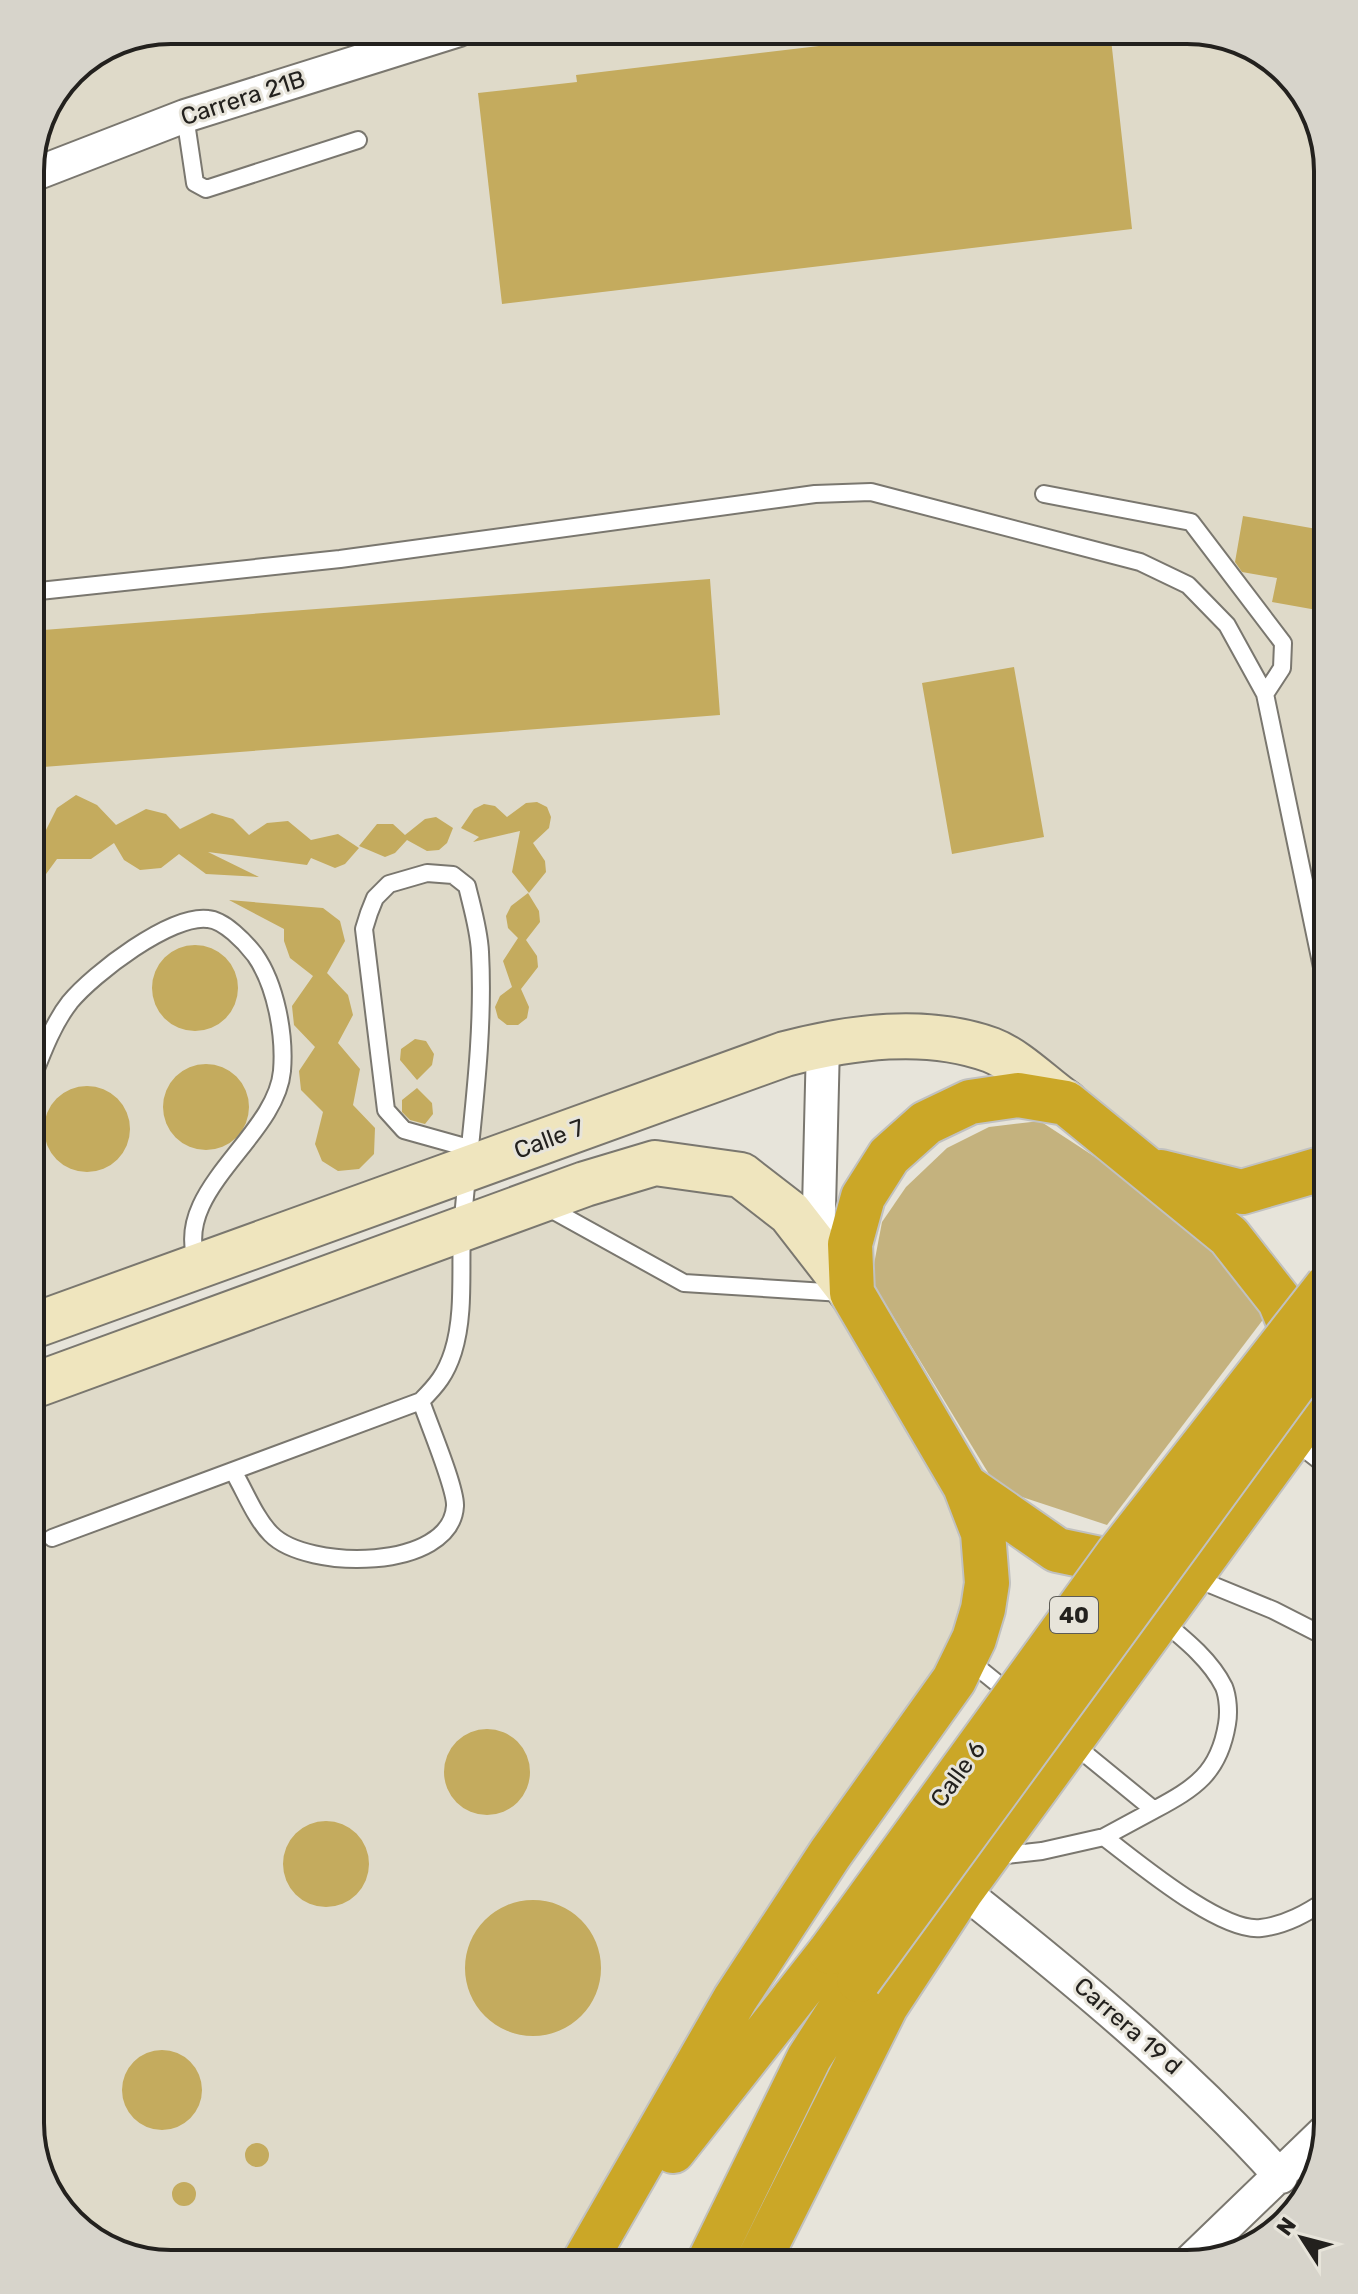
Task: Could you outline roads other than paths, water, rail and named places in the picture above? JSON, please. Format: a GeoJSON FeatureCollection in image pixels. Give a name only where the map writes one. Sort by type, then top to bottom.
{"type":"FeatureCollection","features":[{"type":"Feature","properties":{"kind":"highway"},"geometry":{"type":"LineString","coordinates":[[591,2250],[735,1999],[966,1658],[987,1583],[983,1533],[965,1486],[852,1293],[850,1244],[863,1197],[889,1156],[926,1123],[970,1102],[1018,1095],[1066,1103],[1152,1170],[1229,1236],[1280,1301],[1314,1407]]}},
{"type":"Feature","properties":{"kind":"highway"},"geometry":{"type":"LineString","coordinates":[[1152,1170],[1242,1192],[1314,1171]]}},
{"type":"Feature","properties":{"kind":"highway","name":"Calle 6"},"geometry":{"type":"LineString","coordinates":[[715,2250],[809,2058],[844,1966],[1118,1554],[1314,1303]]}},
{"type":"Feature","properties":{"kind":"highway","name":"Calle 6"},"geometry":{"type":"LineString","coordinates":[[602,2250],[844,1966],[1314,1356]]}},
{"type":"Feature","properties":{"kind":"highway"},"geometry":{"type":"LineString","coordinates":[[764,2250],[886,2006],[974,1874],[1159,1618],[1314,1424]]}},
{"type":"Feature","properties":{"kind":"highway"},"geometry":{"type":"LineString","coordinates":[[965,1486],[1057,1550],[1190,1576]]}},
{"type":"Feature","properties":{"kind":"main road","name":"Calle 7"},"geometry":{"type":"LineString","coordinates":[[44,1322],[199,1266],[471,1158],[823,1044],[924,1034],[993,1051],[1066,1103]]}},
{"type":"Feature","properties":{"kind":"main road"},"geometry":{"type":"LineString","coordinates":[[44,1382],[537,1201],[655,1163],[741,1175],[790,1213],[852,1293]]}},
{"type":"Feature","properties":{"kind":"street","name":"Carrera 21B"},"geometry":{"type":"LineString","coordinates":[[44,171],[185,116],[414,44]]}},
{"type":"Feature","properties":{"kind":"street"},"geometry":{"type":"LineString","coordinates":[[818,1249],[823,1044]]}},
{"type":"Feature","properties":{"kind":"street","name":"Carrera 19 d"},"geometry":{"type":"LineString","coordinates":[[974,1874],[1072,1977],[1187,2077],[1281,2177]]}},
{"type":"Feature","properties":{"kind":"street"},"geometry":{"type":"LineString","coordinates":[[1204,2249],[1312,2145]]}},
{"type":"Feature","properties":{"kind":"lane"},"geometry":{"type":"LineString","coordinates":[[185,116],[195,183],[206,189],[358,140]]}},
{"type":"Feature","properties":{"kind":"lane"},"geometry":{"type":"LineString","coordinates":[[44,591],[340,559],[801,495],[871,492],[1140,562],[1188,585],[1227,625],[1265,694],[1314,929]]}},
{"type":"Feature","properties":{"kind":"lane"},"geometry":{"type":"LineString","coordinates":[[1044,494],[1191,522],[1283,643],[1282,668],[1265,694]]}},
{"type":"Feature","properties":{"kind":"lane"},"geometry":{"type":"LineString","coordinates":[[52,1538],[421,1401],[443,1379],[455,1348],[462,1228],[471,1158],[479,1042],[480,949],[467,886],[453,875],[427,873],[389,884],[375,898],[364,929],[386,1110],[404,1130],[471,1158]]}},
{"type":"Feature","properties":{"kind":"lane"},"geometry":{"type":"LineString","coordinates":[[44,1048],[69,1004],[89,982],[162,931],[192,918],[211,919],[246,943],[264,967],[284,1050],[281,1089],[250,1140],[220,1173],[201,1208],[192,1249],[199,1266]]}},
{"type":"Feature","properties":{"kind":"lane"},"geometry":{"type":"LineString","coordinates":[[537,1201],[684,1283],[852,1293]]}},
{"type":"Feature","properties":{"kind":"lane"},"geometry":{"type":"LineString","coordinates":[[233,1471],[271,1535],[292,1547],[331,1560],[399,1555],[434,1542],[448,1528],[455,1504],[421,1401]]}},
{"type":"Feature","properties":{"kind":"lane"},"geometry":{"type":"LineString","coordinates":[[1190,1576],[1273,1610],[1314,1631]]}},
{"type":"Feature","properties":{"kind":"lane"},"geometry":{"type":"LineString","coordinates":[[974,1874],[1042,1851],[1104,1837],[1186,1793],[1211,1771],[1224,1745],[1228,1715],[1225,1689],[1192,1645],[1159,1618]]}},
{"type":"Feature","properties":{"kind":"lane"},"geometry":{"type":"LineString","coordinates":[[966,1658],[1154,1810]]}},
{"type":"Feature","properties":{"kind":"lane"},"geometry":{"type":"LineString","coordinates":[[1104,1837],[1184,1896],[1224,1919],[1258,1929],[1299,1917],[1314,1908]]}}]}
